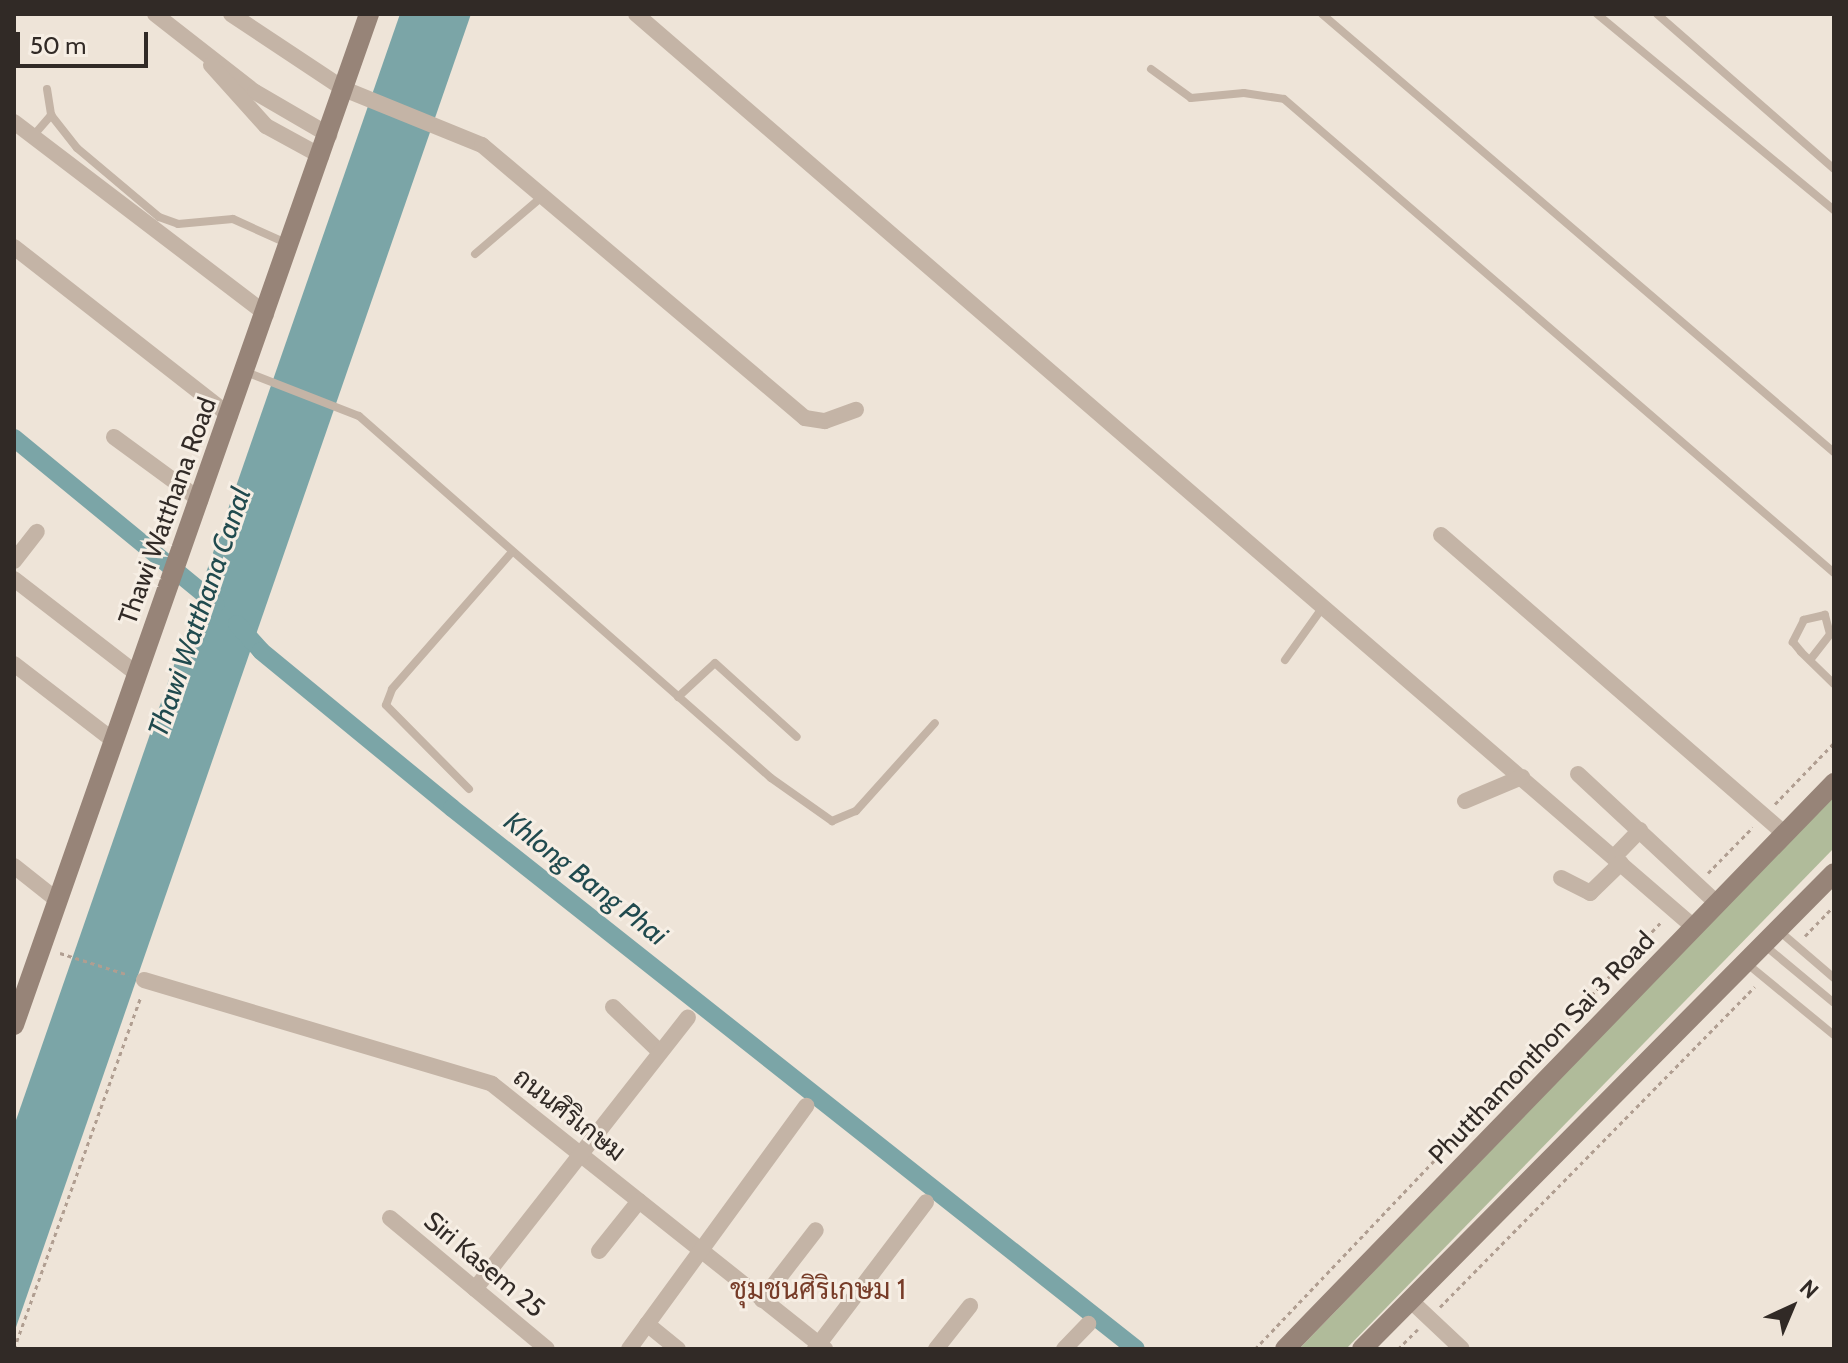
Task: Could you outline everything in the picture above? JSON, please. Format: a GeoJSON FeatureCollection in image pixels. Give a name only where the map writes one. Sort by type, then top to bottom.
{"type":"FeatureCollection","features":[{"type":"Feature","properties":{"kind":"main road","name":"Thawi Watthana Road"},"geometry":{"type":"LineString","coordinates":[[14,1025],[291,245],[369,14]]}},
{"type":"Feature","properties":{"kind":"main road","name":"Phutthamonthon Sai 3 Road"},"geometry":{"type":"LineString","coordinates":[[1285,1349],[1834,783]]}},
{"type":"Feature","properties":{"kind":"main road"},"geometry":{"type":"LineString","coordinates":[[1362,1349],[1834,873]]}},
{"type":"Feature","properties":{"kind":"street"},"geometry":{"type":"LineString","coordinates":[[155,14],[203,54],[329,135]]}},
{"type":"Feature","properties":{"kind":"street"},"geometry":{"type":"LineString","coordinates":[[231,14],[344,89],[465,136],[545,194],[805,418],[825,421],[856,410]]}},
{"type":"Feature","properties":{"kind":"street"},"geometry":{"type":"LineString","coordinates":[[636,14],[1695,928]]}},
{"type":"Feature","properties":{"kind":"street"},"geometry":{"type":"LineString","coordinates":[[203,54],[266,126],[321,156]]}},
{"type":"Feature","properties":{"kind":"street"},"geometry":{"type":"LineString","coordinates":[[14,122],[266,314]]}},
{"type":"Feature","properties":{"kind":"street"},"geometry":{"type":"LineString","coordinates":[[14,247],[230,416]]}},
{"type":"Feature","properties":{"kind":"street"},"geometry":{"type":"LineString","coordinates":[[114,437],[200,500]]}},
{"type":"Feature","properties":{"kind":"street"},"geometry":{"type":"LineString","coordinates":[[14,561],[37,532]]}},
{"type":"Feature","properties":{"kind":"street"},"geometry":{"type":"LineString","coordinates":[[1441,535],[1785,834]]}},
{"type":"Feature","properties":{"kind":"street"},"geometry":{"type":"LineString","coordinates":[[14,579],[137,674]]}},
{"type":"Feature","properties":{"kind":"street"},"geometry":{"type":"LineString","coordinates":[[14,664],[114,741]]}},
{"type":"Feature","properties":{"kind":"street"},"geometry":{"type":"LineString","coordinates":[[1578,774],[1718,904]]}},
{"type":"Feature","properties":{"kind":"street"},"geometry":{"type":"LineString","coordinates":[[1465,801],[1522,777]]}},
{"type":"Feature","properties":{"kind":"street"},"geometry":{"type":"LineString","coordinates":[[1561,878],[1590,893],[1640,830]]}},
{"type":"Feature","properties":{"kind":"street"},"geometry":{"type":"LineString","coordinates":[[14,866],[58,901]]}},
{"type":"Feature","properties":{"kind":"street","name":"ถนนศิริเกษม"},"geometry":{"type":"LineString","coordinates":[[145,981],[492,1084],[820,1347]]}},
{"type":"Feature","properties":{"kind":"street"},"geometry":{"type":"LineString","coordinates":[[613,1007],[660,1052]]}},
{"type":"Feature","properties":{"kind":"street"},"geometry":{"type":"LineString","coordinates":[[475,1289],[688,1017]]}},
{"type":"Feature","properties":{"kind":"street"},"geometry":{"type":"LineString","coordinates":[[629,1349],[806,1106]]}},
{"type":"Feature","properties":{"kind":"street"},"geometry":{"type":"LineString","coordinates":[[599,1251],[639,1201]]}},
{"type":"Feature","properties":{"kind":"street"},"geometry":{"type":"LineString","coordinates":[[820,1347],[926,1202]]}},
{"type":"Feature","properties":{"kind":"street","name":"Siri Kasem 25"},"geometry":{"type":"LineString","coordinates":[[390,1218],[547,1349]]}},
{"type":"Feature","properties":{"kind":"street"},"geometry":{"type":"LineString","coordinates":[[762,1300],[816,1230]]}},
{"type":"Feature","properties":{"kind":"street"},"geometry":{"type":"LineString","coordinates":[[1410,1300],[1462,1349]]}},
{"type":"Feature","properties":{"kind":"street"},"geometry":{"type":"LineString","coordinates":[[936,1349],[970,1306]]}},
{"type":"Feature","properties":{"kind":"street"},"geometry":{"type":"LineString","coordinates":[[647,1324],[678,1349]]}},
{"type":"Feature","properties":{"kind":"street"},"geometry":{"type":"LineString","coordinates":[[1064,1349],[1088,1324]]}},
{"type":"Feature","properties":{"kind":"lane"},"geometry":{"type":"LineString","coordinates":[[1322,14],[1834,452]]}},
{"type":"Feature","properties":{"kind":"lane"},"geometry":{"type":"LineString","coordinates":[[1597,14],[1834,210]]}},
{"type":"Feature","properties":{"kind":"lane"},"geometry":{"type":"LineString","coordinates":[[1657,14],[1834,169]]}},
{"type":"Feature","properties":{"kind":"lane"},"geometry":{"type":"LineString","coordinates":[[1151,69],[1191,98],[1244,93],[1284,99],[1834,573]]}},
{"type":"Feature","properties":{"kind":"lane"},"geometry":{"type":"LineString","coordinates":[[47,89],[51,115],[77,148],[159,217],[178,224],[233,219],[291,245]]}},
{"type":"Feature","properties":{"kind":"lane"},"geometry":{"type":"LineString","coordinates":[[33,137],[51,115]]}},
{"type":"Feature","properties":{"kind":"lane"},"geometry":{"type":"LineString","coordinates":[[475,254],[545,194]]}},
{"type":"Feature","properties":{"kind":"lane"},"geometry":{"type":"LineString","coordinates":[[245,372],[359,416],[771,778],[838,823],[935,723]]}},
{"type":"Feature","properties":{"kind":"lane"},"geometry":{"type":"LineString","coordinates":[[469,789],[386,705],[392,689],[512,552]]}},
{"type":"Feature","properties":{"kind":"lane"},"geometry":{"type":"LineString","coordinates":[[1285,660],[1323,606]]}},
{"type":"Feature","properties":{"kind":"lane"},"geometry":{"type":"LineString","coordinates":[[1810,660],[1830,634],[1825,615],[1810,615],[1794,636],[1810,660],[1834,684]]}},
{"type":"Feature","properties":{"kind":"lane"},"geometry":{"type":"LineString","coordinates":[[678,697],[715,663],[797,737]]}},
{"type":"Feature","properties":{"kind":"lane"},"geometry":{"type":"LineString","coordinates":[[1769,936],[1796,946],[1834,978]]}},
{"type":"Feature","properties":{"kind":"lane"},"geometry":{"type":"LineString","coordinates":[[1769,936],[1834,1003]]}},
{"type":"Feature","properties":{"kind":"lane"},"geometry":{"type":"LineString","coordinates":[[1744,961],[1834,1035]]}},
{"type":"Feature","properties":{"kind":"path"},"geometry":{"type":"LineString","coordinates":[[1697,884],[1834,743]]}},
{"type":"Feature","properties":{"kind":"path"},"geometry":{"type":"LineString","coordinates":[[1796,946],[1834,906]]}},
{"type":"Feature","properties":{"kind":"path"},"geometry":{"type":"LineString","coordinates":[[1255,1349],[1673,909]]}},
{"type":"Feature","properties":{"kind":"path"},"geometry":{"type":"LineString","coordinates":[[14,1349],[145,981],[63,954]]}},
{"type":"Feature","properties":{"kind":"path"},"geometry":{"type":"LineString","coordinates":[[1398,1349],[1764,978]]}},
{"type":"Feature","properties":{"kind":"green space"},"geometry":{"type":"Polygon","coordinates":[[[1834,795],[1834,848],[1346,1349],[1299,1349],[1834,795]]]}},
{"type":"Feature","properties":{"kind":"water","name":"Thawi Watthana Canal"},"geometry":{"type":"Polygon","coordinates":[[[400,14],[471,14],[14,1333],[14,1126],[400,14]]]}},
{"type":"Feature","properties":{"kind":"waterway","name":"Khlong Bang Phai"},"geometry":{"type":"LineString","coordinates":[[14,438],[216,604]]}},
{"type":"Feature","properties":{"kind":"waterway","name":"Khlong Bang Phai"},"geometry":{"type":"LineString","coordinates":[[237,624],[261,651],[452,808],[1136,1349]]}},
{"type":"Feature","properties":{"kind":"district","name":"ชุมชนศิริเกษม 1"},"geometry":{"type":"Point","coordinates":[818,1289]}}]}
